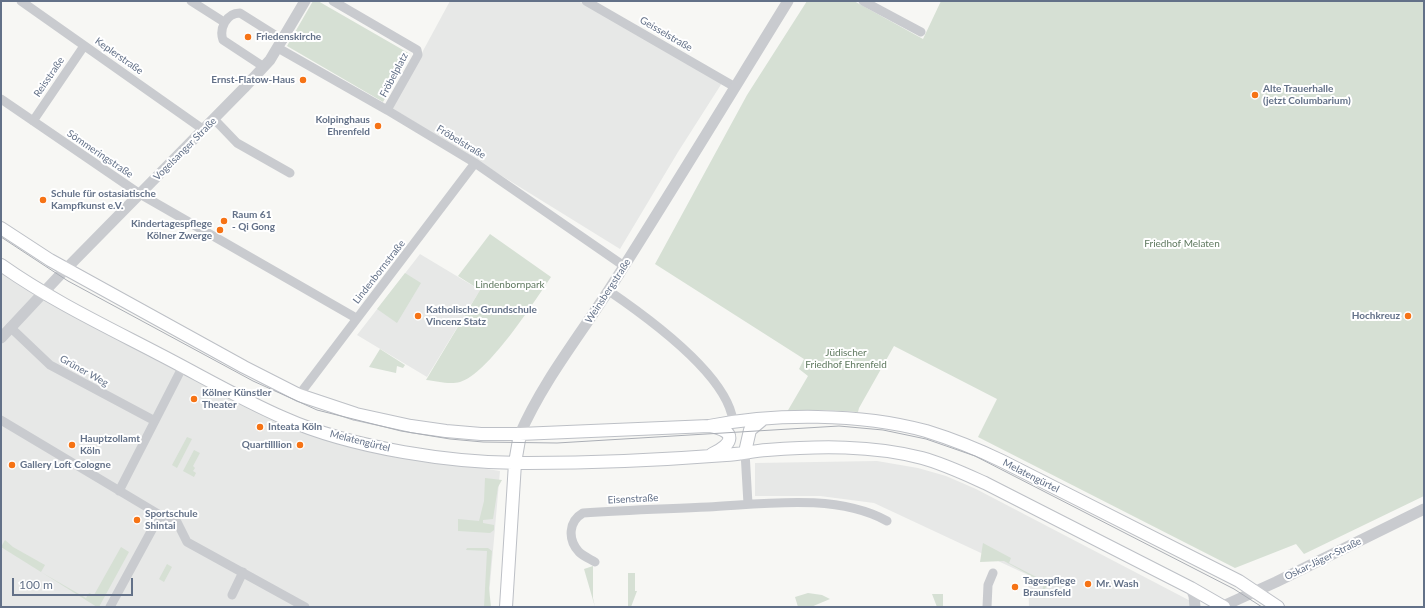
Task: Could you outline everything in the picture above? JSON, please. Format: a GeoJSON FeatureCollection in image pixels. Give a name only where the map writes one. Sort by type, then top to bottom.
{"type":"FeatureCollection","features":[{"type":"Feature","properties":{"kind":"main road","name":"Melatengürtel"},"geometry":{"type":"LineString","coordinates":[[1,228],[67,269],[244,367],[299,395],[356,414],[393,423],[462,433],[520,434],[709,426],[733,421],[815,418],[888,423],[924,431],[965,444],[1239,581],[1278,607]]}},
{"type":"Feature","properties":{"kind":"main road","name":"Melatengürtel"},"geometry":{"type":"LineString","coordinates":[[1,265],[43,292],[285,419],[338,437],[404,452],[442,457],[515,463],[709,456],[764,450],[839,447],[883,450],[924,459],[956,470],[985,483],[1191,588],[1222,607]]}},
{"type":"Feature","properties":{"kind":"main road"},"geometry":{"type":"LineString","coordinates":[[745,452],[750,430],[762,420]]}},
{"type":"Feature","properties":{"kind":"main road","name":"Melatengürtel"},"geometry":{"type":"LineString","coordinates":[[709,426],[723,429],[729,437],[725,448],[709,456]]}},
{"type":"Feature","properties":{"kind":"main road","name":"Weinsbergstraße"},"geometry":{"type":"LineString","coordinates":[[506,607],[515,463],[520,434]]}},
{"type":"Feature","properties":{"kind":"street","name":"Keplerstraße"},"geometry":{"type":"LineString","coordinates":[[21,1],[204,130]]}},
{"type":"Feature","properties":{"kind":"street"},"geometry":{"type":"LineString","coordinates":[[191,1],[224,22],[222,28],[223,40],[264,67]]}},
{"type":"Feature","properties":{"kind":"street","name":"Vogelsanger Straße"},"geometry":{"type":"LineString","coordinates":[[1,338],[43,292],[204,130],[264,67],[280,44],[305,1]]}},
{"type":"Feature","properties":{"kind":"street","name":"Fröbelplatz"},"geometry":{"type":"LineString","coordinates":[[333,1],[417,50],[418,55],[387,110]]}},
{"type":"Feature","properties":{"kind":"street","name":"Geisselstraße"},"geometry":{"type":"LineString","coordinates":[[586,1],[735,87]]}},
{"type":"Feature","properties":{"kind":"street","name":"Weinsbergstraße"},"geometry":{"type":"LineString","coordinates":[[520,434],[532,405],[545,383],[609,291],[788,1]]}},
{"type":"Feature","properties":{"kind":"street"},"geometry":{"type":"LineString","coordinates":[[863,1],[921,32]]}},
{"type":"Feature","properties":{"kind":"street","name":"Fröbelstraße"},"geometry":{"type":"LineString","coordinates":[[224,22],[233,14],[240,13],[280,44],[475,163],[624,266]]}},
{"type":"Feature","properties":{"kind":"street","name":"Reisstraße"},"geometry":{"type":"LineString","coordinates":[[33,121],[84,46]]}},
{"type":"Feature","properties":{"kind":"street","name":"Sömmeringstraße"},"geometry":{"type":"LineString","coordinates":[[1,99],[140,194],[356,318]]}},
{"type":"Feature","properties":{"kind":"street"},"geometry":{"type":"LineString","coordinates":[[214,119],[238,143],[290,173]]}},
{"type":"Feature","properties":{"kind":"street","name":"Lindenbornstraße"},"geometry":{"type":"LineString","coordinates":[[299,395],[356,318],[399,266],[475,163]]}},
{"type":"Feature","properties":{"kind":"street"},"geometry":{"type":"LineString","coordinates":[[609,291],[691,355],[709,374],[721,391],[731,410],[733,421]]}},
{"type":"Feature","properties":{"kind":"street","name":"Grüner Weg"},"geometry":{"type":"LineString","coordinates":[[10,327],[50,365],[155,421]]}},
{"type":"Feature","properties":{"kind":"street"},"geometry":{"type":"LineString","coordinates":[[118,491],[183,366]]}},
{"type":"Feature","properties":{"kind":"street"},"geometry":{"type":"LineString","coordinates":[[1,420],[118,491],[160,515],[177,522],[187,542],[305,607]]}},
{"type":"Feature","properties":{"kind":"street"},"geometry":{"type":"LineString","coordinates":[[745,452],[748,504]]}},
{"type":"Feature","properties":{"kind":"street","name":"Eisenstraße"},"geometry":{"type":"LineString","coordinates":[[595,562],[579,552],[572,540],[572,524],[578,516],[583,513],[790,503],[838,505],[870,512],[887,521]]}},
{"type":"Feature","properties":{"kind":"street","name":"Oskar-Jäger-Straße"},"geometry":{"type":"LineString","coordinates":[[1222,607],[1424,509]]}},
{"type":"Feature","properties":{"kind":"street"},"geometry":{"type":"LineString","coordinates":[[110,607],[160,515]]}},
{"type":"Feature","properties":{"kind":"street"},"geometry":{"type":"LineString","coordinates":[[232,595],[243,572]]}},
{"type":"Feature","properties":{"kind":"street"},"geometry":{"type":"LineString","coordinates":[[987,607],[988,585],[993,573]]}},
{"type":"Feature","properties":{"kind":"street"},"geometry":{"type":"LineString","coordinates":[[1191,588],[1194,596],[1195,607]]}},
{"type":"Feature","properties":{"kind":"shaded area"},"geometry":{"type":"Polygon","coordinates":[[[450,1],[578,1],[722,83],[678,152],[620,249],[392,108],[450,1]]]}},
{"type":"Feature","properties":{"kind":"shaded area","name":"Katholische Grundschule Vincenz Statz"},"geometry":{"type":"Polygon","coordinates":[[[420,254],[480,290],[427,377],[357,335],[420,254]]]}},
{"type":"Feature","properties":{"kind":"shaded area"},"geometry":{"type":"Polygon","coordinates":[[[1,268],[277,420],[378,452],[500,471],[488,607],[1,607],[1,268]]]}},
{"type":"Feature","properties":{"kind":"shaded area"},"geometry":{"type":"Polygon","coordinates":[[[877,461],[918,468],[946,476],[976,489],[1202,607],[1029,607],[1028,575],[874,503],[820,496],[755,496],[755,463],[877,461]]]}},
{"type":"Feature","properties":{"kind":"green space"},"geometry":{"type":"Polygon","coordinates":[[[313,1],[318,1],[410,54],[383,102],[287,46],[313,1]]]}},
{"type":"Feature","properties":{"kind":"green space","name":"Friedhof Melaten"},"geometry":{"type":"Polygon","coordinates":[[[807,1],[854,1],[923,39],[941,1],[1424,1],[1424,496],[1304,554],[1296,544],[1235,568],[978,437],[997,399],[894,346],[858,412],[824,410],[787,412],[808,376],[799,369],[804,359],[655,264],[747,95],[807,1]]]}},
{"type":"Feature","properties":{"kind":"green space","name":"Lindenbornpark"},"geometry":{"type":"Polygon","coordinates":[[[490,234],[551,277],[510,336],[484,366],[471,376],[456,383],[426,380],[480,290],[458,276],[490,234]]]}},
{"type":"Feature","properties":{"kind":"green space"},"geometry":{"type":"Polygon","coordinates":[[[405,273],[421,283],[397,323],[377,309],[405,273]]]}},
{"type":"Feature","properties":{"kind":"green space"},"geometry":{"type":"Polygon","coordinates":[[[380,349],[405,365],[403,368],[397,366],[396,373],[369,367],[380,349]]]}},
{"type":"Feature","properties":{"kind":"green space"},"geometry":{"type":"Polygon","coordinates":[[[187,437],[192,439],[177,468],[172,465],[187,437]]]}},
{"type":"Feature","properties":{"kind":"green space"},"geometry":{"type":"Polygon","coordinates":[[[194,450],[200,453],[193,466],[195,468],[193,471],[196,473],[194,477],[183,471],[194,450]]]}},
{"type":"Feature","properties":{"kind":"green space"},"geometry":{"type":"Polygon","coordinates":[[[485,478],[502,480],[498,487],[493,519],[483,520],[483,523],[494,525],[494,530],[490,533],[458,531],[458,519],[479,521],[484,501],[485,478]]]}},
{"type":"Feature","properties":{"kind":"green space"},"geometry":{"type":"Polygon","coordinates":[[[5,540],[13,547],[45,565],[41,572],[1,547],[5,540]]]}},
{"type":"Feature","properties":{"kind":"green space"},"geometry":{"type":"Polygon","coordinates":[[[983,543],[1011,558],[1009,563],[1048,583],[1044,591],[1042,591],[1044,583],[1004,561],[980,562],[983,543]]]}},
{"type":"Feature","properties":{"kind":"green space"},"geometry":{"type":"Polygon","coordinates":[[[121,547],[129,552],[99,607],[41,572],[86,598],[89,593],[94,595],[121,547]]]}},
{"type":"Feature","properties":{"kind":"green space"},"geometry":{"type":"Polygon","coordinates":[[[467,548],[488,548],[492,551],[489,588],[491,607],[484,607],[487,551],[466,550],[467,548]]]}},
{"type":"Feature","properties":{"kind":"green space"},"geometry":{"type":"Polygon","coordinates":[[[167,564],[172,567],[164,582],[159,579],[167,564]]]}},
{"type":"Feature","properties":{"kind":"green space"},"geometry":{"type":"Polygon","coordinates":[[[593,566],[593,598],[595,607],[584,569],[593,566]]]}},
{"type":"Feature","properties":{"kind":"green space"},"geometry":{"type":"Polygon","coordinates":[[[628,573],[635,573],[635,591],[637,591],[631,607],[628,607],[628,573]]]}},
{"type":"Feature","properties":{"kind":"green space"},"geometry":{"type":"Polygon","coordinates":[[[808,593],[822,595],[830,599],[811,607],[798,607],[795,597],[808,593]]]}},
{"type":"Feature","properties":{"kind":"green space"},"geometry":{"type":"Polygon","coordinates":[[[932,594],[943,594],[943,606],[937,607],[932,594]]]}},
{"type":"Feature","properties":{"kind":"tram line"},"geometry":{"type":"LineString","coordinates":[[1,237],[68,281],[253,381],[317,410],[401,431],[450,439],[483,442],[557,443],[839,426],[883,430],[926,439],[975,456],[1234,589],[1262,607]]}},
{"type":"Feature","properties":{"kind":"place","name":"Friedenskirche"},"geometry":{"type":"Point","coordinates":[248,37]}},
{"type":"Feature","properties":{"kind":"place","name":"Ernst-Flatow-Haus"},"geometry":{"type":"Point","coordinates":[303,80]}},
{"type":"Feature","properties":{"kind":"place","name":"Alte Trauerhalle (jetzt Columbarium)"},"geometry":{"type":"Point","coordinates":[1255,95]}},
{"type":"Feature","properties":{"kind":"place","name":"Kolpinghaus Ehrenfeld"},"geometry":{"type":"Point","coordinates":[378,126]}},
{"type":"Feature","properties":{"kind":"place","name":"Schule für ostasiatische Kampfkunst e.V."},"geometry":{"type":"Point","coordinates":[43,200]}},
{"type":"Feature","properties":{"kind":"place","name":"Raum 61 - Qi Gong"},"geometry":{"type":"Point","coordinates":[224,221]}},
{"type":"Feature","properties":{"kind":"place","name":"Kindertagespflege Kölner Zwerge"},"geometry":{"type":"Point","coordinates":[220,230]}},
{"type":"Feature","properties":{"kind":"place","name":"Katholische Grundschule Vincenz Statz"},"geometry":{"type":"Point","coordinates":[418,316]}},
{"type":"Feature","properties":{"kind":"place","name":"Hochkreuz"},"geometry":{"type":"Point","coordinates":[1408,316]}},
{"type":"Feature","properties":{"kind":"place","name":"Kölner Künstler Theater"},"geometry":{"type":"Point","coordinates":[194,399]}},
{"type":"Feature","properties":{"kind":"place","name":"Inteata Köln"},"geometry":{"type":"Point","coordinates":[260,427]}},
{"type":"Feature","properties":{"kind":"place","name":"Hauptzollamt Köln"},"geometry":{"type":"Point","coordinates":[72,445]}},
{"type":"Feature","properties":{"kind":"place","name":"Quartilllion"},"geometry":{"type":"Point","coordinates":[300,445]}},
{"type":"Feature","properties":{"kind":"place","name":"Gallery Loft Cologne"},"geometry":{"type":"Point","coordinates":[12,465]}},
{"type":"Feature","properties":{"kind":"place","name":"Sportschule Shintai"},"geometry":{"type":"Point","coordinates":[137,520]}},
{"type":"Feature","properties":{"kind":"place","name":"Mr. Wash"},"geometry":{"type":"Point","coordinates":[1088,584]}},
{"type":"Feature","properties":{"kind":"place","name":"Tagespflege Braunsfeld"},"geometry":{"type":"Point","coordinates":[1015,587]}},
{"type":"Feature","properties":{"kind":"park label","name":"Jüdischer Friedhof Ehrenfeld"},"geometry":{"type":"Point","coordinates":[846,358]}}]}
